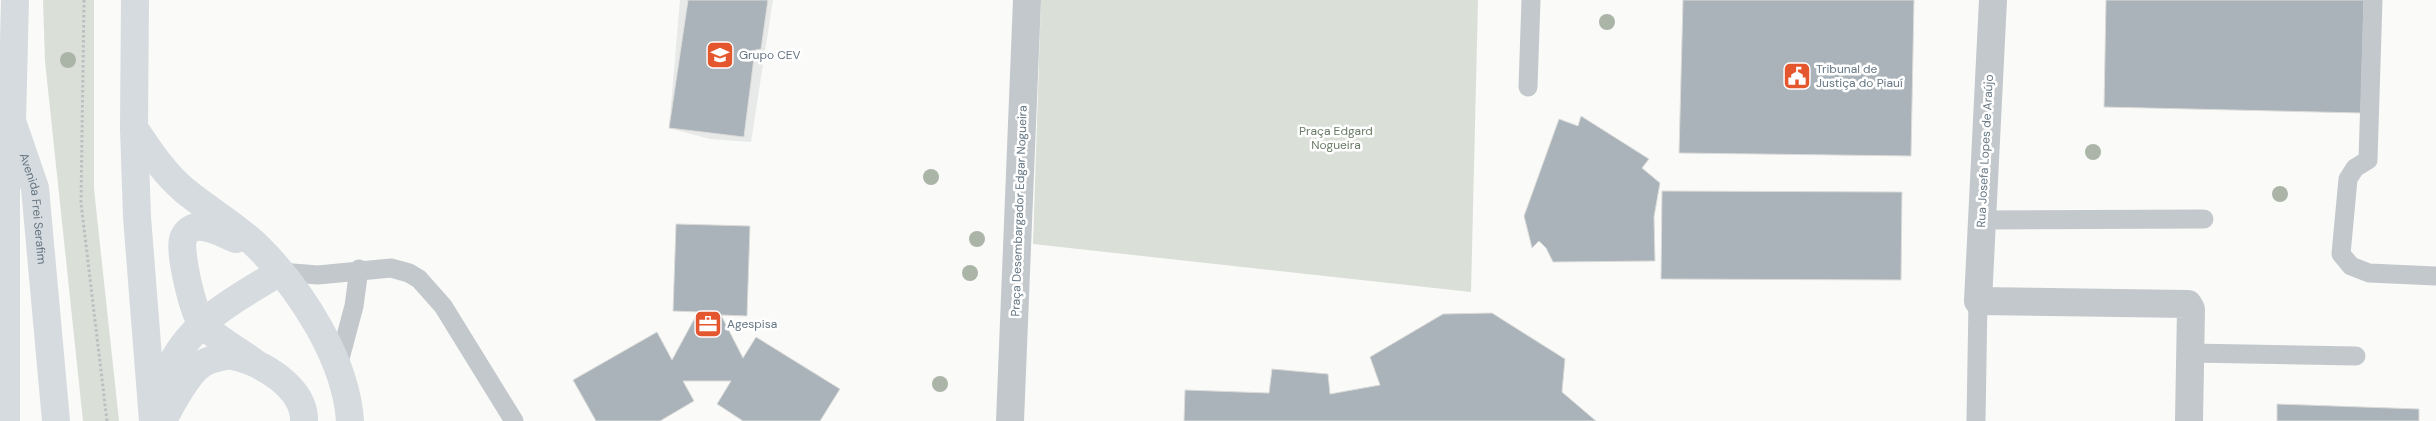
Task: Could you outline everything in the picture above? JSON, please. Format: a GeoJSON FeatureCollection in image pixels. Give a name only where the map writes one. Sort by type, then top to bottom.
{"type":"FeatureCollection","features":[{"type":"Feature","properties":{"kind":"main road","name":"Avenida Frei Serafim"},"geometry":{"type":"LineString","coordinates":[[15,0],[12,121],[35,188],[56,421]]}},
{"type":"Feature","properties":{"kind":"main road"},"geometry":{"type":"LineString","coordinates":[[135,0],[134,128],[137,217],[153,421]]}},
{"type":"Feature","properties":{"kind":"main road"},"geometry":{"type":"LineString","coordinates":[[6,421],[3,183],[12,121]]}},
{"type":"Feature","properties":{"kind":"main road"},"geometry":{"type":"LineString","coordinates":[[134,128],[157,162],[183,189],[259,248],[307,308],[338,366],[349,404],[350,421]]}},
{"type":"Feature","properties":{"kind":"main road"},"geometry":{"type":"LineString","coordinates":[[259,248],[205,228],[196,227],[188,230],[182,245],[192,298],[202,324],[294,392],[304,411],[304,421]]}},
{"type":"Feature","properties":{"kind":"main road"},"geometry":{"type":"LineString","coordinates":[[158,421],[170,366],[194,330],[225,306],[280,272]]}},
{"type":"Feature","properties":{"kind":"main road"},"geometry":{"type":"LineString","coordinates":[[163,421],[175,397],[202,364],[230,356],[254,362]]}},
{"type":"Feature","properties":{"kind":"street","name":"Praça Desembargador Edgar Nogueira"},"geometry":{"type":"LineString","coordinates":[[1010,421],[1027,0]]}},
{"type":"Feature","properties":{"kind":"street","name":"Rua Josefa Lopes de Araújo"},"geometry":{"type":"LineString","coordinates":[[1978,301],[1993,0]]}},
{"type":"Feature","properties":{"kind":"street"},"geometry":{"type":"LineString","coordinates":[[1978,301],[2188,304],[2191,309],[2188,421]]}},
{"type":"Feature","properties":{"kind":"lane"},"geometry":{"type":"LineString","coordinates":[[1528,87],[1531,0]]}},
{"type":"Feature","properties":{"kind":"lane"},"geometry":{"type":"LineString","coordinates":[[2373,0],[2368,160],[2355,168],[2348,179],[2341,254],[2351,266],[2369,273],[2436,276]]}},
{"type":"Feature","properties":{"kind":"lane"},"geometry":{"type":"LineString","coordinates":[[1982,220],[2204,219]]}},
{"type":"Feature","properties":{"kind":"lane"},"geometry":{"type":"LineString","coordinates":[[280,272],[318,275],[359,269],[391,268],[409,273],[419,279],[443,306],[514,421]]}},
{"type":"Feature","properties":{"kind":"lane"},"geometry":{"type":"LineString","coordinates":[[338,366],[354,306],[359,269]]}},
{"type":"Feature","properties":{"kind":"lane"},"geometry":{"type":"LineString","coordinates":[[1976,421],[1978,301]]}},
{"type":"Feature","properties":{"kind":"lane"},"geometry":{"type":"LineString","coordinates":[[2190,353],[2356,356]]}},
{"type":"Feature","properties":{"kind":"path"},"geometry":{"type":"LineString","coordinates":[[84,0],[81,203],[107,421]]}},
{"type":"Feature","properties":{"kind":"shaded area","name":"Grupo CEV"},"geometry":{"type":"Polygon","coordinates":[[[680,0],[773,0],[751,142],[710,139],[669,128],[680,0]]]}},
{"type":"Feature","properties":{"kind":"green space"},"geometry":{"type":"Polygon","coordinates":[[[43,0],[94,0],[94,189],[119,421],[83,421],[45,61],[43,0]]]}},
{"type":"Feature","properties":{"kind":"green space","name":"Praça Edgard Nogueira"},"geometry":{"type":"Polygon","coordinates":[[[1041,0],[1478,0],[1471,292],[1033,244],[1041,0]]]}},
{"type":"Feature","properties":{"kind":"building","name":"Grupo CEV"},"geometry":{"type":"Polygon","coordinates":[[[688,0],[768,0],[761,49],[755,50],[744,137],[669,128],[688,0]]]}},
{"type":"Feature","properties":{"kind":"building","name":"Tribunal de Justiça do Piauí"},"geometry":{"type":"Polygon","coordinates":[[[1683,0],[1914,0],[1911,156],[1679,153],[1683,0]]]}},
{"type":"Feature","properties":{"kind":"building"},"geometry":{"type":"Polygon","coordinates":[[[2106,0],[2364,0],[2361,113],[2104,107],[2106,0]]]}},
{"type":"Feature","properties":{"kind":"building"},"geometry":{"type":"Polygon","coordinates":[[[1581,116],[1649,159],[1642,168],[1660,183],[1654,217],[1655,261],[1553,262],[1546,248],[1539,241],[1532,248],[1524,216],[1559,119],[1578,126],[1581,116]]]}},
{"type":"Feature","properties":{"kind":"building"},"geometry":{"type":"Polygon","coordinates":[[[1662,191],[1902,192],[1901,280],[1661,279],[1662,191]]]}},
{"type":"Feature","properties":{"kind":"building","name":"Agespisa"},"geometry":{"type":"Polygon","coordinates":[[[676,224],[750,226],[747,316],[721,315],[743,358],[756,337],[840,389],[820,421],[743,421],[717,404],[731,381],[683,381],[694,401],[660,421],[596,421],[573,380],[657,332],[672,360],[698,312],[673,311],[676,224]]]}},
{"type":"Feature","properties":{"kind":"building"},"geometry":{"type":"Polygon","coordinates":[[[1492,313],[1565,359],[1562,392],[1596,421],[1184,421],[1185,390],[1269,393],[1272,369],[1328,374],[1330,394],[1380,385],[1370,357],[1443,314],[1492,313]]]}},
{"type":"Feature","properties":{"kind":"building"},"geometry":{"type":"Polygon","coordinates":[[[2277,404],[2419,409],[2419,421],[2277,421],[2277,404]]]}},
{"type":"Feature","properties":{"kind":"place","name":"Grupo CEV"},"geometry":{"type":"Point","coordinates":[720,55]}},
{"type":"Feature","properties":{"kind":"place","name":"Tribunal de Justiça do Piauí"},"geometry":{"type":"Point","coordinates":[1797,76]}},
{"type":"Feature","properties":{"kind":"place","name":"Agespisa"},"geometry":{"type":"Point","coordinates":[708,324]}}]}
